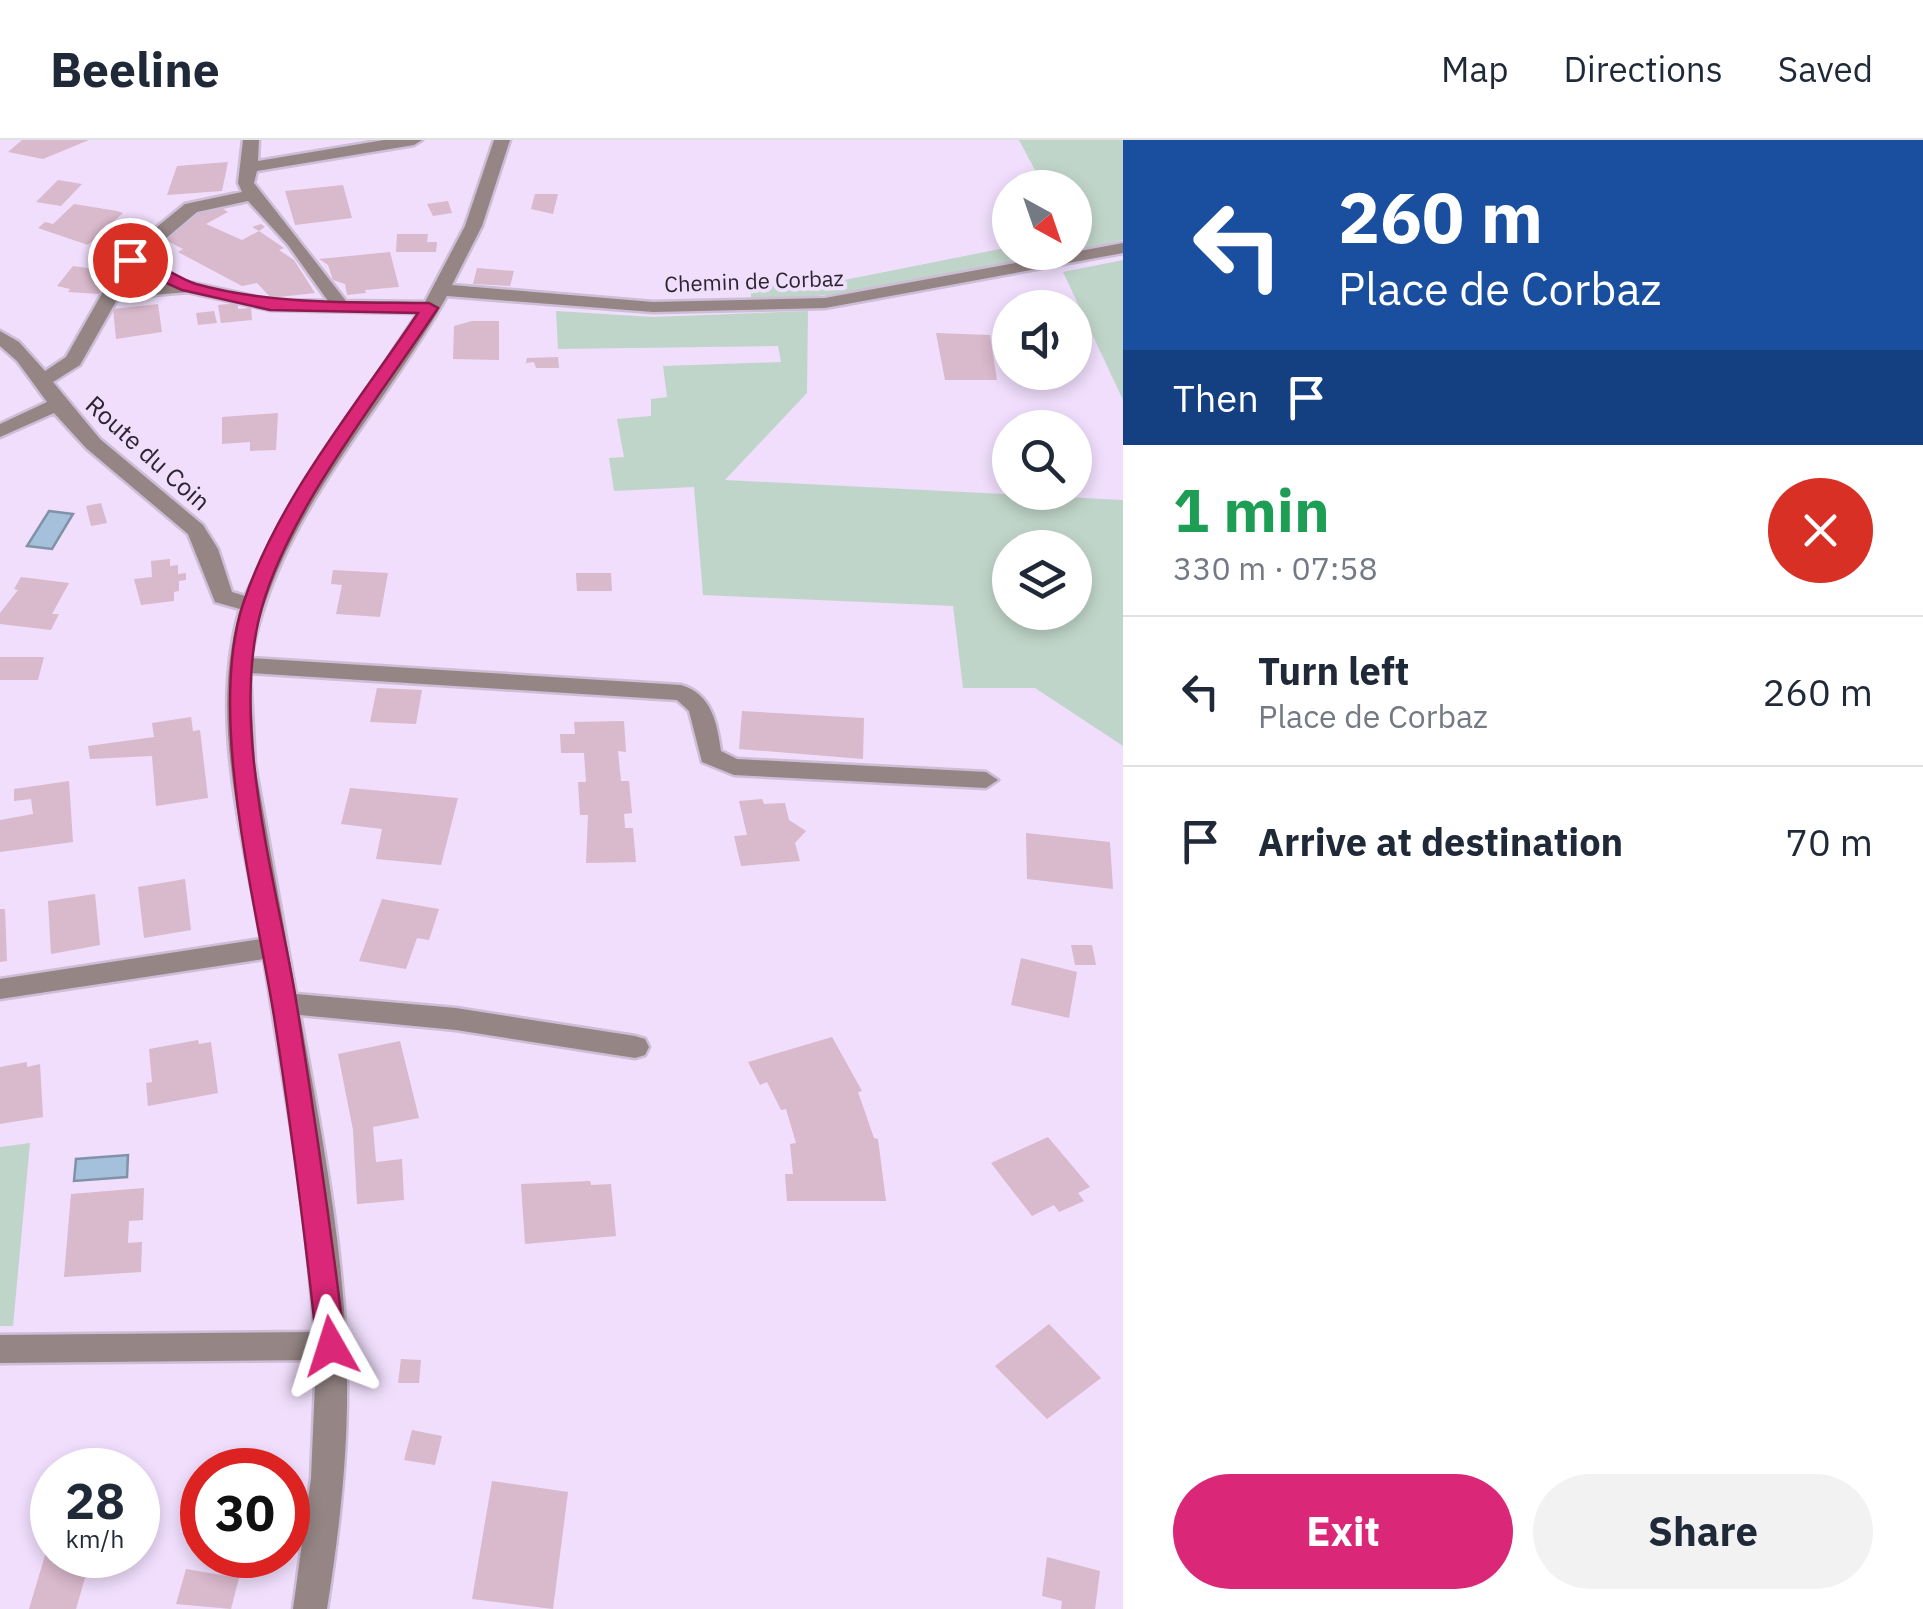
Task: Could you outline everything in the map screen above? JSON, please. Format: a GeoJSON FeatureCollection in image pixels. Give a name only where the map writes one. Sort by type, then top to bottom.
{"type":"FeatureCollection","features":[{"type":"Feature","properties":{"kind":"street"},"geometry":{"type":"LineString","coordinates":[[251,140],[246,183],[252,195],[294,241],[340,304]]}},
{"type":"Feature","properties":{"kind":"street"},"geometry":{"type":"LineString","coordinates":[[250,167],[414,140]]}},
{"type":"Feature","properties":{"kind":"street"},"geometry":{"type":"LineString","coordinates":[[310,1609],[326,1509],[331,1346],[322,1247],[239,712],[238,665],[253,605],[298,508],[436,299],[476,226],[502,140]]}},
{"type":"Feature","properties":{"kind":"street"},"geometry":{"type":"LineString","coordinates":[[42,381],[73,361],[130,260],[185,211],[252,195]]}},
{"type":"Feature","properties":{"kind":"street","name":"Chemin de Corbaz"},"geometry":{"type":"LineString","coordinates":[[188,287],[270,305],[436,299],[718,308],[825,303],[1123,248]]}},
{"type":"Feature","properties":{"kind":"street"},"geometry":{"type":"LineString","coordinates":[[130,260],[188,287]]}},
{"type":"Feature","properties":{"kind":"street"},"geometry":{"type":"LineString","coordinates":[[113,293],[188,287]]}},
{"type":"Feature","properties":{"kind":"street","name":"Route du Coin"},"geometry":{"type":"LineString","coordinates":[[0,337],[20,352],[55,405],[106,456],[196,530],[207,549],[223,597],[253,605]]}},
{"type":"Feature","properties":{"kind":"street"},"geometry":{"type":"LineString","coordinates":[[0,432],[55,405]]}},
{"type":"Feature","properties":{"kind":"street"},"geometry":{"type":"LineString","coordinates":[[238,665],[681,693],[696,702],[702,714],[710,756],[734,767],[986,780]]}},
{"type":"Feature","properties":{"kind":"street"},"geometry":{"type":"LineString","coordinates":[[0,989],[275,947]]}},
{"type":"Feature","properties":{"kind":"street"},"geometry":{"type":"LineString","coordinates":[[284,1002],[425,1016],[635,1047]]}},
{"type":"Feature","properties":{"kind":"street"},"geometry":{"type":"LineString","coordinates":[[0,1349],[331,1346]]}},
{"type":"Feature","properties":{"kind":"green space"},"geometry":{"type":"Polygon","coordinates":[[[1019,140],[1123,140],[1123,240],[1092,247],[1092,170],[1035,170],[1019,140]]]}},
{"type":"Feature","properties":{"kind":"green space"},"geometry":{"type":"Polygon","coordinates":[[[992,251],[992,267],[852,293],[751,301],[751,286],[834,282],[992,251]]]}},
{"type":"Feature","properties":{"kind":"green space"},"geometry":{"type":"Polygon","coordinates":[[[1123,260],[1123,400],[1092,334],[1092,290],[1071,290],[1063,272],[1092,270],[1092,266],[1123,260]]]}},
{"type":"Feature","properties":{"kind":"green space"},"geometry":{"type":"Polygon","coordinates":[[[556,311],[653,317],[808,311],[807,393],[725,480],[992,493],[992,510],[1092,510],[1092,498],[1123,500],[1123,746],[1035,688],[963,688],[953,606],[703,595],[694,487],[614,491],[609,458],[624,457],[617,419],[651,416],[651,399],[667,397],[663,366],[781,362],[778,346],[558,349],[556,311]]]}},
{"type":"Feature","properties":{"kind":"green space"},"geometry":{"type":"Polygon","coordinates":[[[30,1143],[13,1326],[0,1326],[0,1147],[30,1143]]]}},
{"type":"Feature","properties":{"kind":"water"},"geometry":{"type":"Polygon","coordinates":[[[49,511],[73,514],[52,549],[27,546],[49,511]]]}},
{"type":"Feature","properties":{"kind":"water"},"geometry":{"type":"Polygon","coordinates":[[[128,1155],[127,1177],[74,1181],[76,1159],[128,1155]]]}},
{"type":"Feature","properties":{"kind":"building"},"geometry":{"type":"Polygon","coordinates":[[[22,140],[89,140],[43,159],[8,152],[22,140]]]}},
{"type":"Feature","properties":{"kind":"building"},"geometry":{"type":"Polygon","coordinates":[[[228,162],[222,191],[167,195],[177,166],[228,162]]]}},
{"type":"Feature","properties":{"kind":"building"},"geometry":{"type":"Polygon","coordinates":[[[58,180],[82,184],[61,206],[36,202],[58,180]]]}},
{"type":"Feature","properties":{"kind":"building"},"geometry":{"type":"Polygon","coordinates":[[[343,185],[352,218],[295,225],[285,191],[343,185]]]}},
{"type":"Feature","properties":{"kind":"building"},"geometry":{"type":"Polygon","coordinates":[[[535,194],[558,194],[553,214],[531,209],[535,194]]]}},
{"type":"Feature","properties":{"kind":"building"},"geometry":{"type":"Polygon","coordinates":[[[448,201],[452,213],[433,216],[427,204],[448,201]]]}},
{"type":"Feature","properties":{"kind":"building"},"geometry":{"type":"Polygon","coordinates":[[[74,204],[123,213],[88,245],[38,228],[45,222],[53,224],[74,204]]]}},
{"type":"Feature","properties":{"kind":"building"},"geometry":{"type":"Polygon","coordinates":[[[215,204],[228,212],[206,224],[242,240],[259,231],[284,248],[279,250],[294,260],[315,293],[271,298],[257,283],[242,286],[178,252],[183,249],[160,237],[191,214],[215,204]]]}},
{"type":"Feature","properties":{"kind":"building"},"geometry":{"type":"Polygon","coordinates":[[[102,233],[131,238],[119,251],[90,246],[102,233]]]}},
{"type":"Feature","properties":{"kind":"building"},"geometry":{"type":"Polygon","coordinates":[[[397,234],[428,234],[427,242],[437,242],[436,252],[396,252],[397,234]]]}},
{"type":"Feature","properties":{"kind":"building"},"geometry":{"type":"Polygon","coordinates":[[[390,252],[399,287],[347,295],[345,284],[333,280],[328,265],[319,259],[390,252]]]}},
{"type":"Feature","properties":{"kind":"building"},"geometry":{"type":"Polygon","coordinates":[[[73,266],[116,272],[99,294],[68,292],[70,289],[57,286],[73,266]]]}},
{"type":"Feature","properties":{"kind":"building"},"geometry":{"type":"Polygon","coordinates":[[[477,268],[514,271],[510,286],[473,284],[477,268]]]}},
{"type":"Feature","properties":{"kind":"building"},"geometry":{"type":"Polygon","coordinates":[[[238,303],[238,309],[251,308],[252,320],[221,323],[218,305],[238,303]]]}},
{"type":"Feature","properties":{"kind":"building"},"geometry":{"type":"Polygon","coordinates":[[[158,304],[162,332],[116,339],[113,309],[158,304]]]}},
{"type":"Feature","properties":{"kind":"building"},"geometry":{"type":"Polygon","coordinates":[[[214,311],[217,323],[198,325],[196,313],[214,311]]]}},
{"type":"Feature","properties":{"kind":"building"},"geometry":{"type":"Polygon","coordinates":[[[499,321],[499,360],[453,359],[454,326],[499,321]]]}},
{"type":"Feature","properties":{"kind":"building"},"geometry":{"type":"Polygon","coordinates":[[[936,333],[990,335],[992,380],[945,380],[936,333]]]}},
{"type":"Feature","properties":{"kind":"building"},"geometry":{"type":"Polygon","coordinates":[[[558,357],[559,368],[536,368],[534,362],[526,363],[527,358],[558,357]]]}},
{"type":"Feature","properties":{"kind":"building"},"geometry":{"type":"Polygon","coordinates":[[[278,413],[276,450],[250,451],[250,442],[222,444],[222,417],[278,413]]]}},
{"type":"Feature","properties":{"kind":"building"},"geometry":{"type":"Polygon","coordinates":[[[101,503],[107,523],[91,526],[86,506],[101,503]]]}},
{"type":"Feature","properties":{"kind":"building"},"geometry":{"type":"Polygon","coordinates":[[[170,559],[170,566],[178,565],[178,574],[186,573],[186,580],[179,581],[179,591],[174,592],[174,601],[141,605],[134,579],[152,577],[151,561],[170,559]]]}},
{"type":"Feature","properties":{"kind":"building"},"geometry":{"type":"Polygon","coordinates":[[[333,570],[388,573],[380,617],[336,614],[342,585],[331,584],[333,570]]]}},
{"type":"Feature","properties":{"kind":"building"},"geometry":{"type":"Polygon","coordinates":[[[576,573],[611,573],[612,591],[577,591],[576,573]]]}},
{"type":"Feature","properties":{"kind":"building"},"geometry":{"type":"Polygon","coordinates":[[[21,577],[69,583],[52,614],[59,614],[51,630],[0,624],[0,613],[18,590],[14,589],[21,577]]]}},
{"type":"Feature","properties":{"kind":"building"},"geometry":{"type":"Polygon","coordinates":[[[0,657],[44,657],[38,680],[0,680],[0,657]]]}},
{"type":"Feature","properties":{"kind":"building"},"geometry":{"type":"Polygon","coordinates":[[[377,688],[422,690],[416,724],[370,722],[377,688]]]}},
{"type":"Feature","properties":{"kind":"building"},"geometry":{"type":"Polygon","coordinates":[[[742,711],[864,718],[863,759],[739,749],[742,711]]]}},
{"type":"Feature","properties":{"kind":"building"},"geometry":{"type":"Polygon","coordinates":[[[191,717],[193,731],[200,730],[208,798],[156,806],[152,756],[90,759],[88,746],[154,737],[152,723],[191,717]]]}},
{"type":"Feature","properties":{"kind":"building"},"geometry":{"type":"Polygon","coordinates":[[[624,721],[626,752],[618,751],[621,781],[629,781],[632,813],[624,814],[625,828],[633,828],[636,862],[586,863],[588,815],[580,815],[578,782],[586,782],[584,753],[561,753],[560,734],[575,734],[574,722],[624,721]]]}},
{"type":"Feature","properties":{"kind":"building"},"geometry":{"type":"Polygon","coordinates":[[[69,781],[73,842],[0,852],[0,820],[33,814],[31,799],[14,801],[14,789],[69,781]]]}},
{"type":"Feature","properties":{"kind":"building"},"geometry":{"type":"Polygon","coordinates":[[[350,788],[458,798],[441,865],[376,859],[382,829],[341,824],[350,788]]]}},
{"type":"Feature","properties":{"kind":"building"},"geometry":{"type":"Polygon","coordinates":[[[762,799],[764,804],[785,803],[789,820],[806,831],[795,843],[800,861],[741,866],[734,836],[747,835],[739,801],[762,799]]]}},
{"type":"Feature","properties":{"kind":"building"},"geometry":{"type":"Polygon","coordinates":[[[1026,833],[1110,842],[1113,889],[1027,879],[1026,833]]]}},
{"type":"Feature","properties":{"kind":"building"},"geometry":{"type":"Polygon","coordinates":[[[185,879],[191,930],[144,938],[138,887],[185,879]]]}},
{"type":"Feature","properties":{"kind":"building"},"geometry":{"type":"Polygon","coordinates":[[[95,894],[100,945],[51,954],[48,901],[95,894]]]}},
{"type":"Feature","properties":{"kind":"building"},"geometry":{"type":"Polygon","coordinates":[[[382,899],[439,909],[429,940],[417,938],[406,969],[359,961],[382,899]]]}},
{"type":"Feature","properties":{"kind":"building"},"geometry":{"type":"Polygon","coordinates":[[[0,909],[5,909],[7,961],[0,962],[0,909]]]}},
{"type":"Feature","properties":{"kind":"building"},"geometry":{"type":"Polygon","coordinates":[[[1071,945],[1092,945],[1096,965],[1075,965],[1071,945]]]}},
{"type":"Feature","properties":{"kind":"building"},"geometry":{"type":"Polygon","coordinates":[[[1021,958],[1077,972],[1069,1018],[1011,1005],[1021,958]]]}},
{"type":"Feature","properties":{"kind":"building"},"geometry":{"type":"Polygon","coordinates":[[[832,1037],[862,1091],[858,1092],[874,1138],[878,1139],[886,1201],[787,1201],[785,1174],[793,1174],[790,1144],[796,1143],[786,1109],[781,1110],[767,1082],[760,1085],[748,1062],[832,1037]]]}},
{"type":"Feature","properties":{"kind":"building"},"geometry":{"type":"Polygon","coordinates":[[[198,1040],[199,1044],[211,1042],[218,1093],[148,1106],[146,1083],[152,1082],[149,1049],[198,1040]]]}},
{"type":"Feature","properties":{"kind":"building"},"geometry":{"type":"Polygon","coordinates":[[[400,1041],[419,1118],[373,1127],[376,1162],[402,1159],[404,1200],[357,1204],[353,1130],[338,1054],[400,1041]]]}},
{"type":"Feature","properties":{"kind":"building"},"geometry":{"type":"Polygon","coordinates":[[[27,1062],[27,1067],[40,1064],[43,1117],[0,1124],[0,1067],[27,1062]]]}},
{"type":"Feature","properties":{"kind":"building"},"geometry":{"type":"Polygon","coordinates":[[[1048,1137],[1090,1187],[1078,1193],[1084,1201],[1059,1212],[1054,1205],[1032,1216],[991,1163],[1048,1137]]]}},
{"type":"Feature","properties":{"kind":"building"},"geometry":{"type":"Polygon","coordinates":[[[590,1181],[591,1185],[611,1184],[616,1236],[525,1244],[521,1184],[590,1181]]]}},
{"type":"Feature","properties":{"kind":"building"},"geometry":{"type":"Polygon","coordinates":[[[144,1188],[143,1220],[129,1221],[128,1243],[142,1242],[141,1272],[64,1277],[71,1194],[144,1188]]]}},
{"type":"Feature","properties":{"kind":"building"},"geometry":{"type":"Polygon","coordinates":[[[1049,1324],[1101,1378],[1047,1419],[995,1366],[1049,1324]]]}},
{"type":"Feature","properties":{"kind":"building"},"geometry":{"type":"Polygon","coordinates":[[[401,1359],[421,1360],[419,1383],[398,1383],[401,1359]]]}},
{"type":"Feature","properties":{"kind":"building"},"geometry":{"type":"Polygon","coordinates":[[[412,1430],[442,1436],[435,1465],[404,1460],[412,1430]]]}},
{"type":"Feature","properties":{"kind":"building"},"geometry":{"type":"Polygon","coordinates":[[[492,1481],[568,1492],[553,1609],[472,1599],[492,1481]]]}},
{"type":"Feature","properties":{"kind":"building"},"geometry":{"type":"Polygon","coordinates":[[[1047,1557],[1100,1571],[1095,1609],[1061,1609],[1062,1601],[1042,1596],[1047,1557]]]}},
{"type":"Feature","properties":{"kind":"building"},"geometry":{"type":"Polygon","coordinates":[[[38,1578],[85,1578],[76,1609],[29,1609],[38,1578]]]}},
{"type":"Feature","properties":{"kind":"building"},"geometry":{"type":"Polygon","coordinates":[[[183,1578],[239,1578],[231,1609],[176,1604],[183,1578]]]}},
{"type":"Feature","properties":{"kind":"route"},"geometry":{"type":"LineString","coordinates":[[130,260],[188,287],[234,294],[270,305],[403,304],[429,308],[274,551],[253,605],[238,665],[239,712],[251,802],[309,1154],[331,1346]]}}]}
